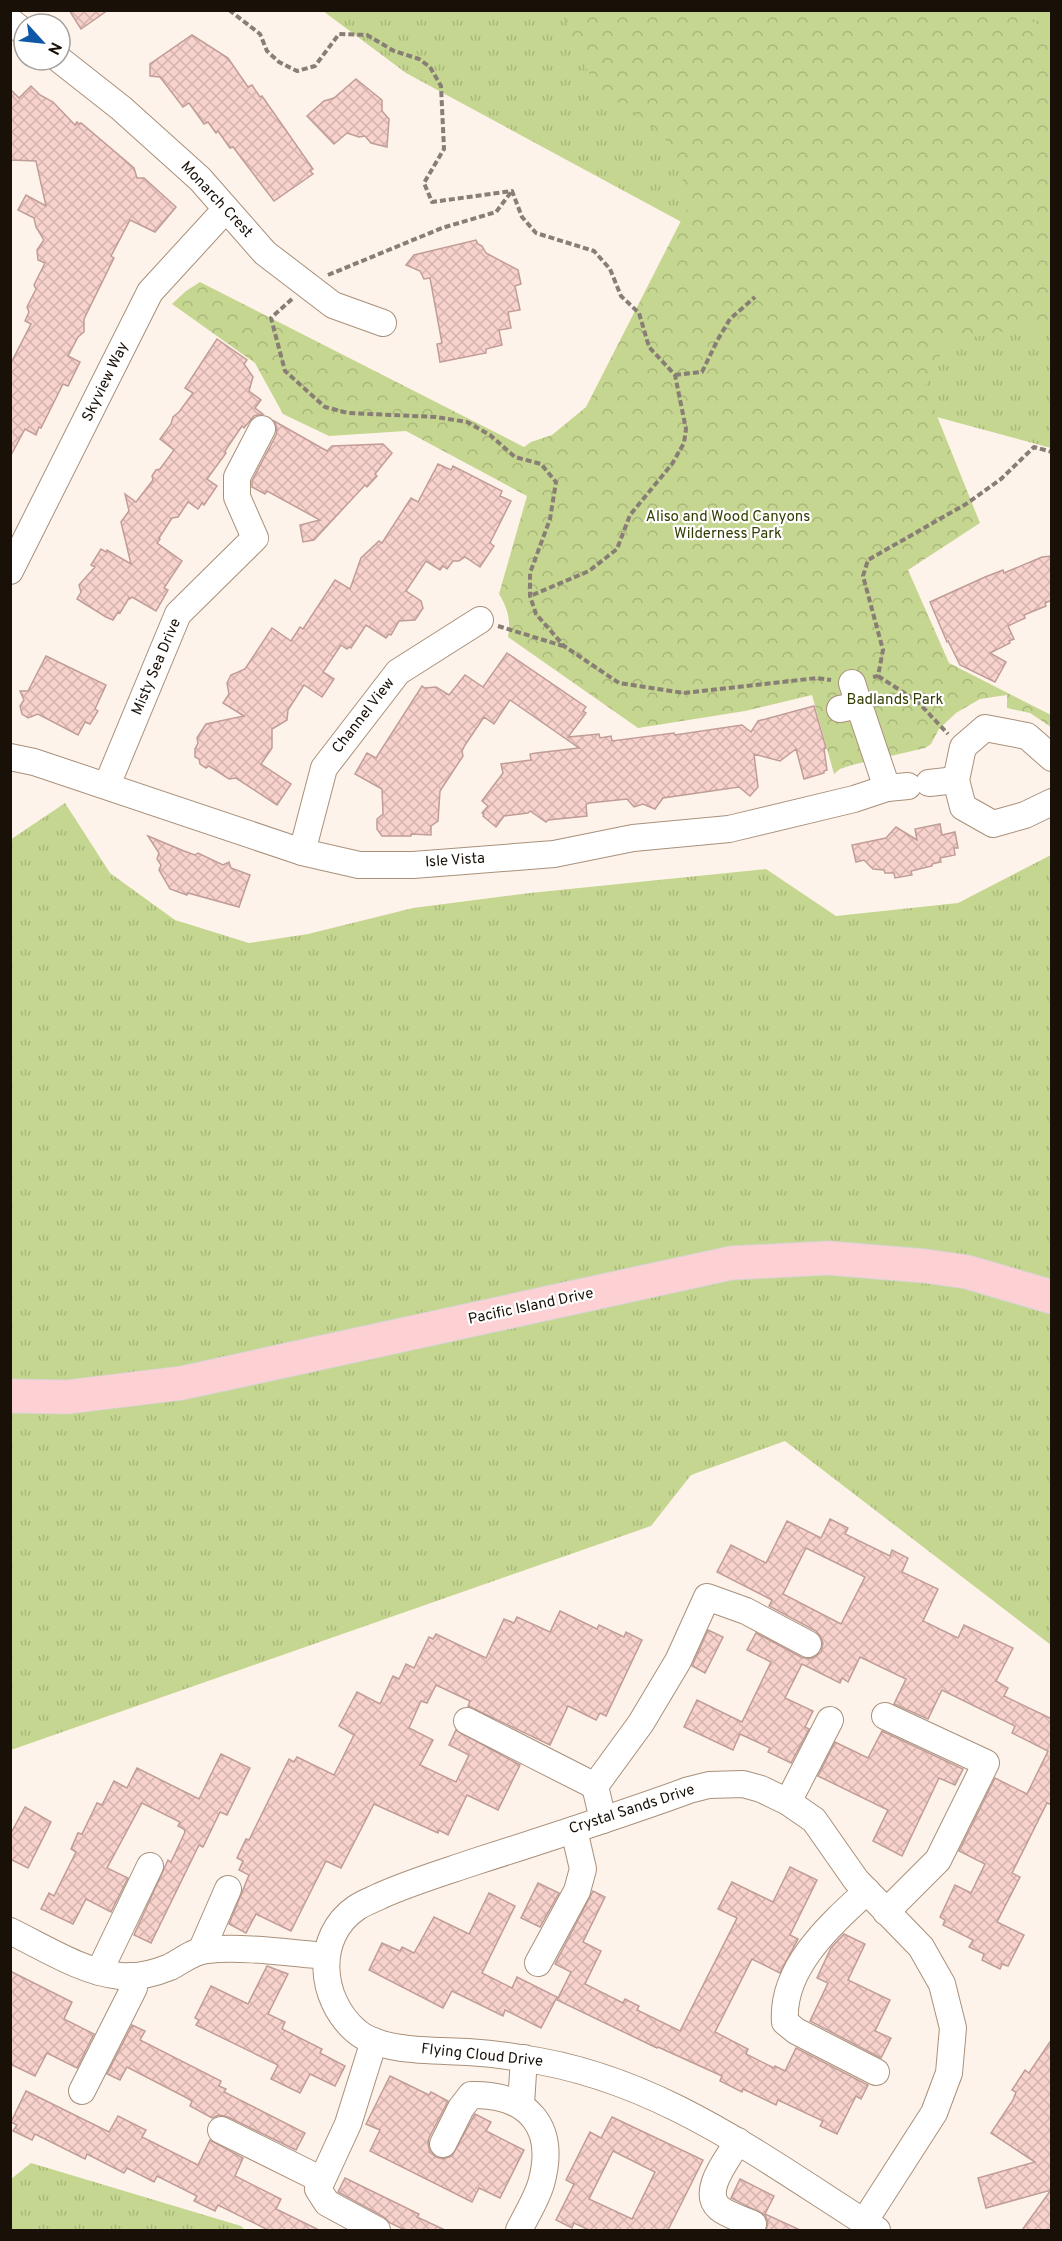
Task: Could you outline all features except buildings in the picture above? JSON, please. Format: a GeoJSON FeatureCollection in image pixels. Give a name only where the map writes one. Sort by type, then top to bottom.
{"type":"FeatureCollection","features":[{"type":"Feature","properties":{"kind":"main road","name":"Pacific Island Drive"},"geometry":{"type":"LineString","coordinates":[[10,1396],[68,1396],[182,1383],[731,1263],[828,1258],[925,1266],[967,1272],[1052,1297]]}},
{"type":"Feature","properties":{"kind":"street","name":"Monarch Crest"},"geometry":{"type":"LineString","coordinates":[[72,69],[121,108],[200,179],[265,253],[333,305],[382,323]]}},
{"type":"Feature","properties":{"kind":"street","name":"Skyview Way"},"geometry":{"type":"LineString","coordinates":[[10,572],[150,292],[226,209]]}},
{"type":"Feature","properties":{"kind":"street","name":"Misty Sea Drive"},"geometry":{"type":"LineString","coordinates":[[107,785],[178,614],[255,538],[237,497],[237,477],[262,429]]}},
{"type":"Feature","properties":{"kind":"street","name":"Channel View"},"geometry":{"type":"LineString","coordinates":[[302,852],[324,768],[398,672],[480,620]]}},
{"type":"Feature","properties":{"kind":"street"},"geometry":{"type":"LineString","coordinates":[[850,699],[908,786]]}},
{"type":"Feature","properties":{"kind":"street"},"geometry":{"type":"LineString","coordinates":[[1052,758],[1027,736],[986,728],[963,747],[956,780],[963,807],[993,824],[1025,815],[1052,802]]}},
{"type":"Feature","properties":{"kind":"street","name":"Isle Vista"},"geometry":{"type":"LineString","coordinates":[[10,757],[34,762],[107,785],[302,852],[369,865],[413,865],[554,854],[633,838],[729,829],[908,786],[956,780]]}},
{"type":"Feature","properties":{"kind":"street"},"geometry":{"type":"LineString","coordinates":[[603,1820],[595,1786],[651,1705],[678,1661],[707,1597],[746,1611],[808,1644]]}},
{"type":"Feature","properties":{"kind":"street"},"geometry":{"type":"LineString","coordinates":[[885,1716],[986,1763],[938,1860],[886,1912]]}},
{"type":"Feature","properties":{"kind":"street"},"geometry":{"type":"LineString","coordinates":[[788,1802],[830,1720]]}},
{"type":"Feature","properties":{"kind":"street"},"geometry":{"type":"LineString","coordinates":[[467,1721],[595,1786]]}},
{"type":"Feature","properties":{"kind":"street","name":"Crystal Sands Drive"},"geometry":{"type":"LineString","coordinates":[[327,1983],[326,1956],[330,1941],[340,1923],[357,1907],[405,1885],[709,1785],[743,1784],[761,1789],[788,1802],[814,1820],[856,1880],[921,1947],[942,1984],[953,2028],[949,2073],[934,2113],[871,2226]]}},
{"type":"Feature","properties":{"kind":"street"},"geometry":{"type":"LineString","coordinates":[[538,1963],[577,1891],[583,1869],[574,1830]]}},
{"type":"Feature","properties":{"kind":"street"},"geometry":{"type":"LineString","coordinates":[[99,1972],[150,1866]]}},
{"type":"Feature","properties":{"kind":"street"},"geometry":{"type":"LineString","coordinates":[[201,1951],[228,1889]]}},
{"type":"Feature","properties":{"kind":"street"},"geometry":{"type":"LineString","coordinates":[[867,1892],[825,1931],[811,1948],[788,1992],[784,2007],[785,2022],[796,2031],[876,2072]]}},
{"type":"Feature","properties":{"kind":"street"},"geometry":{"type":"LineString","coordinates":[[10,1931],[99,1972],[122,1977],[142,1975],[169,1967],[201,1951],[233,1950],[326,1956]]}},
{"type":"Feature","properties":{"kind":"street"},"geometry":{"type":"LineString","coordinates":[[82,2091],[134,1988],[129,1976]]}},
{"type":"Feature","properties":{"kind":"street","name":"Flying Cloud Drive"},"geometry":{"type":"LineString","coordinates":[[327,1983],[338,2010],[356,2031],[374,2041],[398,2047],[524,2058],[577,2069],[639,2090],[716,2127],[871,2226]]}},
{"type":"Feature","properties":{"kind":"street"},"geometry":{"type":"LineString","coordinates":[[374,2041],[348,2124],[318,2189],[327,2203],[377,2230]]}},
{"type":"Feature","properties":{"kind":"street"},"geometry":{"type":"LineString","coordinates":[[521,2104],[524,2058]]}},
{"type":"Feature","properties":{"kind":"street"},"geometry":{"type":"LineString","coordinates":[[443,2144],[461,2108],[471,2095],[493,2095],[521,2104],[534,2116],[544,2137],[541,2185],[519,2230]]}},
{"type":"Feature","properties":{"kind":"street"},"geometry":{"type":"LineString","coordinates":[[221,2130],[322,2180]]}},
{"type":"Feature","properties":{"kind":"street"},"geometry":{"type":"LineString","coordinates":[[738,2141],[714,2183],[711,2194],[720,2209],[753,2224]]}},
{"type":"Feature","properties":{"kind":"path"},"geometry":{"type":"LineString","coordinates":[[229,10],[260,34],[267,51],[279,62],[297,72],[315,66],[339,34],[367,35],[394,51],[418,59],[430,67],[441,86],[444,149],[424,183],[432,202],[512,191]]}},
{"type":"Feature","properties":{"kind":"path"},"geometry":{"type":"LineString","coordinates":[[512,191],[496,212],[442,228],[333,272],[307,286],[271,318],[285,371],[325,407],[348,413],[435,417],[467,423],[490,435],[515,457],[541,464],[556,482],[550,519],[530,573],[530,596],[536,614],[564,646],[619,683],[684,693],[817,678],[850,699],[878,676],[883,650],[863,576],[868,560],[966,504],[1001,479],[1034,447],[1052,452]]}},
{"type":"Feature","properties":{"kind":"path"},"geometry":{"type":"LineString","coordinates":[[512,191],[522,217],[536,233],[594,251],[610,269],[621,296],[639,313],[649,347],[675,375],[686,429],[684,443],[672,464],[630,515],[617,549],[589,571],[530,596]]}},
{"type":"Feature","properties":{"kind":"path"},"geometry":{"type":"LineString","coordinates":[[675,375],[702,372],[730,319],[755,297]]}},
{"type":"Feature","properties":{"kind":"path"},"geometry":{"type":"LineString","coordinates":[[480,620],[564,646]]}},
{"type":"Feature","properties":{"kind":"path"},"geometry":{"type":"LineString","coordinates":[[878,676],[917,701],[949,735]]}},
{"type":"Feature","properties":{"kind":"green space"},"geometry":{"type":"Polygon","coordinates":[[[323,11],[1051,11],[1051,448],[848,393],[798,285],[406,73],[323,11]]]}},
{"type":"Feature","properties":{"kind":"green space","name":"Aliso and Wood Canyons Wilderness Park"},"geometry":{"type":"Polygon","coordinates":[[[561,11],[1012,11],[1051,31],[1051,324],[947,341],[925,386],[980,523],[908,570],[949,663],[1051,715],[1051,727],[1030,713],[1007,708],[1007,695],[980,699],[956,713],[939,729],[931,744],[925,748],[852,765],[834,774],[812,695],[745,711],[638,728],[508,637],[508,615],[499,594],[527,496],[406,431],[329,436],[283,414],[255,363],[172,304],[200,282],[524,447],[531,442],[552,435],[586,407],[687,209],[681,166],[664,137],[636,114],[605,94],[591,78],[561,11]]]}},
{"type":"Feature","properties":{"kind":"green space"},"geometry":{"type":"Polygon","coordinates":[[[65,803],[110,873],[175,920],[249,943],[308,934],[413,908],[530,893],[766,869],[836,916],[958,903],[1051,855],[1051,1645],[785,1441],[691,1475],[651,1526],[11,1750],[10,840],[65,803]]]}},
{"type":"Feature","properties":{"kind":"green space"},"geometry":{"type":"Polygon","coordinates":[[[31,2163],[241,2226],[245,2230],[11,2230],[11,2179],[31,2163]]]}},
{"type":"Feature","properties":{"kind":"park label","name":"Badlands Park"},"geometry":{"type":"Point","coordinates":[895,700]}}]}
